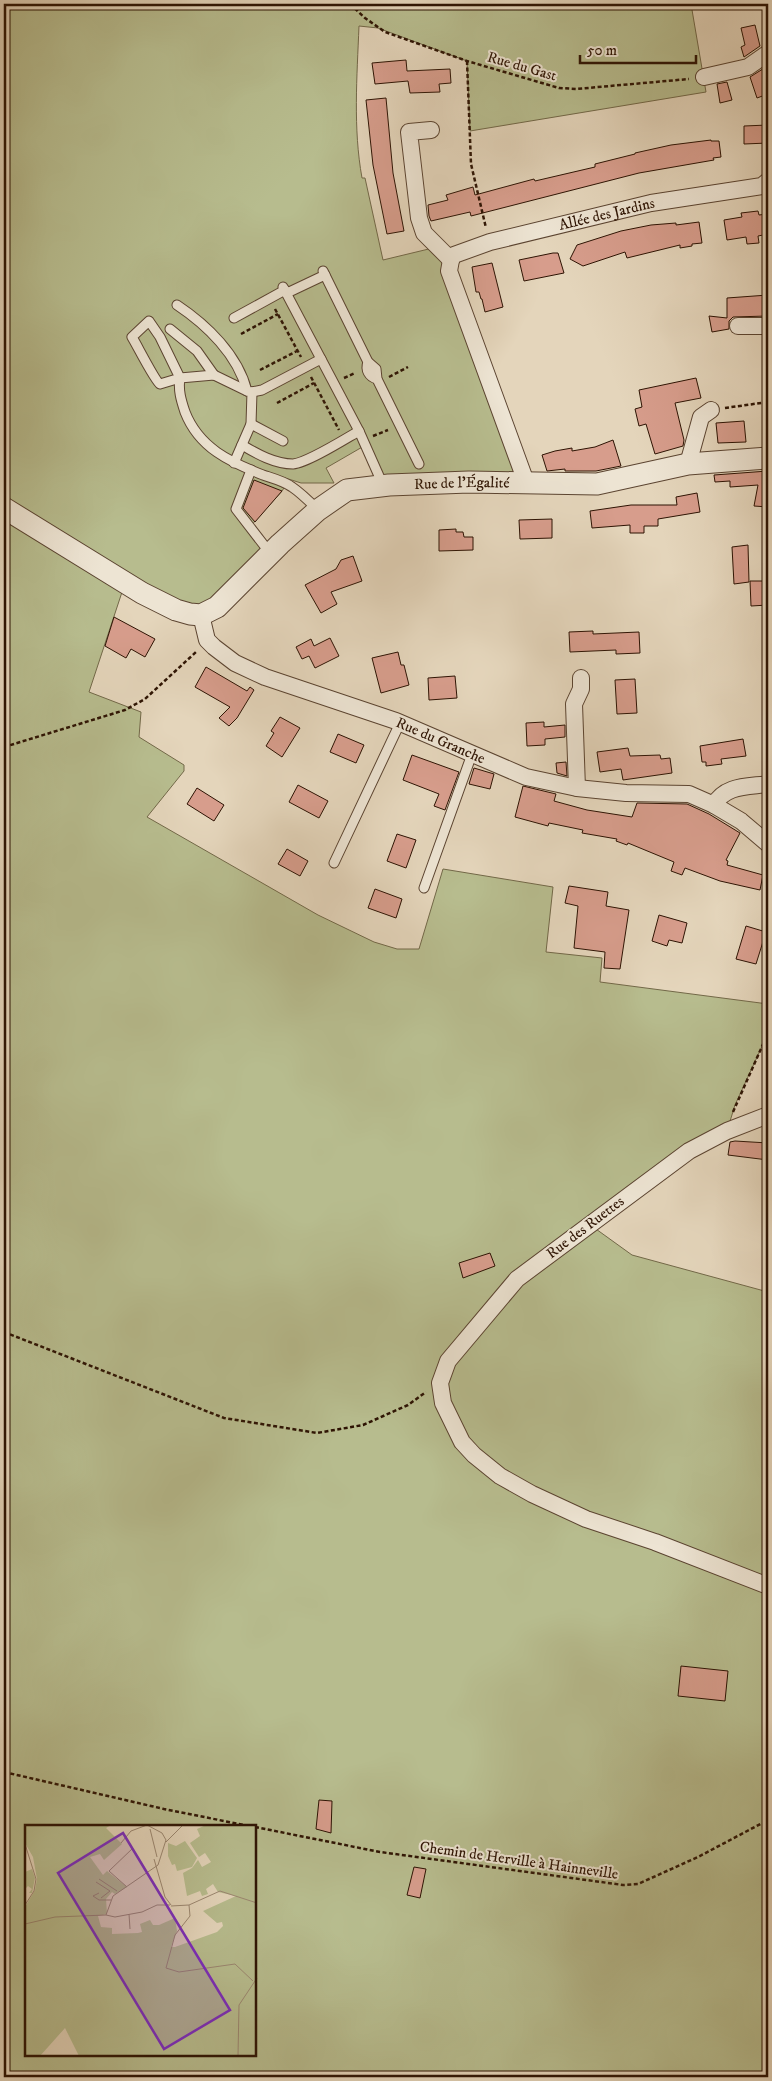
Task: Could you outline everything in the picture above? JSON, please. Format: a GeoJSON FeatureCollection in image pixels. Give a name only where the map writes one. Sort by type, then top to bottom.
{"type":"FeatureCollection","features":[{"type":"Feature","properties":{"kind":"street"},"geometry":{"type":"LineString","coordinates":[[704,77],[748,67],[768,53]]}},
{"type":"Feature","properties":{"kind":"street"},"geometry":{"type":"LineString","coordinates":[[431,130],[409,132],[418,218],[424,233],[450,260],[449,271],[526,482]]}},
{"type":"Feature","properties":{"kind":"street","name":"Allée des Jardins"},"geometry":{"type":"LineString","coordinates":[[450,260],[458,252],[490,242],[651,203],[762,186],[768,181]]}},
{"type":"Feature","properties":{"kind":"street"},"geometry":{"type":"LineString","coordinates":[[738,326],[768,326]]}},
{"type":"Feature","properties":{"kind":"street"},"geometry":{"type":"LineString","coordinates":[[688,464],[701,418],[711,410]]}},
{"type":"Feature","properties":{"kind":"street","name":"Rue de l'Égalité"},"geometry":{"type":"LineString","coordinates":[[201,615],[217,607],[270,553],[318,510],[347,490],[383,485],[526,482],[597,484],[688,464],[768,458]]}},
{"type":"Feature","properties":{"kind":"street"},"geometry":{"type":"LineString","coordinates":[[4,508],[142,593],[176,610],[201,615],[207,640]]}},
{"type":"Feature","properties":{"kind":"street","name":"Rue du Granche"},"geometry":{"type":"LineString","coordinates":[[207,640],[235,663],[265,677],[400,723],[526,777],[577,788],[626,793],[684,793],[714,805],[741,822],[768,844]]}},
{"type":"Feature","properties":{"kind":"street"},"geometry":{"type":"LineString","coordinates":[[577,788],[574,704],[581,689],[581,678]]}},
{"type":"Feature","properties":{"kind":"street"},"geometry":{"type":"LineString","coordinates":[[714,805],[721,794],[728,790],[768,784]]}},
{"type":"Feature","properties":{"kind":"street","name":"Rue des Ruettes"},"geometry":{"type":"LineString","coordinates":[[440,1382],[448,1361],[517,1279],[689,1151],[727,1131],[768,1115]]}},
{"type":"Feature","properties":{"kind":"street"},"geometry":{"type":"LineString","coordinates":[[440,1382],[443,1403],[462,1442],[474,1455],[500,1476],[586,1520],[655,1542],[768,1586]]}},
{"type":"Feature","properties":{"kind":"lane"},"geometry":{"type":"LineString","coordinates":[[234,318],[285,290],[324,273],[368,365],[376,369],[378,381],[420,464]]}},
{"type":"Feature","properties":{"kind":"lane"},"geometry":{"type":"LineString","coordinates":[[285,290],[359,432],[383,485]]}},
{"type":"Feature","properties":{"kind":"lane"},"geometry":{"type":"LineString","coordinates":[[177,305],[193,316],[216,338],[240,370],[250,392],[251,424],[234,463]]}},
{"type":"Feature","properties":{"kind":"lane"},"geometry":{"type":"LineString","coordinates":[[214,375],[180,378],[160,384],[153,377],[147,361],[132,337],[149,321],[160,337],[180,378],[181,398],[195,431],[211,449],[234,463],[291,486],[318,510]]}},
{"type":"Feature","properties":{"kind":"lane"},"geometry":{"type":"LineString","coordinates":[[170,329],[197,351],[214,375],[250,392],[262,390],[321,359]]}},
{"type":"Feature","properties":{"kind":"lane"},"geometry":{"type":"LineString","coordinates":[[251,424],[283,441]]}},
{"type":"Feature","properties":{"kind":"lane"},"geometry":{"type":"LineString","coordinates":[[242,445],[266,458],[296,463],[359,432]]}},
{"type":"Feature","properties":{"kind":"lane"},"geometry":{"type":"LineString","coordinates":[[251,470],[236,509],[270,553]]}},
{"type":"Feature","properties":{"kind":"lane"},"geometry":{"type":"LineString","coordinates":[[334,863],[400,723]]}},
{"type":"Feature","properties":{"kind":"lane"},"geometry":{"type":"LineString","coordinates":[[424,888],[472,754]]}},
{"type":"Feature","properties":{"kind":"path","name":"Rue du Gast"},"geometry":{"type":"LineString","coordinates":[[350,4],[365,18],[385,32],[467,61],[559,88],[576,89],[704,77]]}},
{"type":"Feature","properties":{"kind":"path"},"geometry":{"type":"LineString","coordinates":[[467,61],[471,164],[490,242]]}},
{"type":"Feature","properties":{"kind":"path"},"geometry":{"type":"LineString","coordinates":[[241,334],[278,314]]}},
{"type":"Feature","properties":{"kind":"path"},"geometry":{"type":"LineString","coordinates":[[260,370],[298,351]]}},
{"type":"Feature","properties":{"kind":"path"},"geometry":{"type":"LineString","coordinates":[[334,384],[368,365]]}},
{"type":"Feature","properties":{"kind":"path"},"geometry":{"type":"LineString","coordinates":[[378,381],[408,367]]}},
{"type":"Feature","properties":{"kind":"path"},"geometry":{"type":"LineString","coordinates":[[278,402],[314,383]]}},
{"type":"Feature","properties":{"kind":"path"},"geometry":{"type":"LineString","coordinates":[[711,410],[768,402]]}},
{"type":"Feature","properties":{"kind":"path"},"geometry":{"type":"LineString","coordinates":[[369,438],[400,425]]}},
{"type":"Feature","properties":{"kind":"path"},"geometry":{"type":"LineString","coordinates":[[4,747],[125,710],[145,699],[207,640]]}},
{"type":"Feature","properties":{"kind":"path"},"geometry":{"type":"LineString","coordinates":[[727,1131],[735,1105],[764,1042],[768,1026]]}},
{"type":"Feature","properties":{"kind":"path"},"geometry":{"type":"LineString","coordinates":[[4,1332],[224,1418],[316,1433],[364,1424],[408,1405],[440,1382]]}},
{"type":"Feature","properties":{"kind":"path"},"geometry":{"type":"LineString","coordinates":[[4,1772],[164,1809],[244,1825]]}},
{"type":"Feature","properties":{"kind":"path","name":"Chemin de Herville à Hainneville"},"geometry":{"type":"LineString","coordinates":[[256,1827],[380,1852],[624,1885],[638,1884],[698,1857],[768,1820]]}},
{"type":"Feature","properties":{"kind":"green space"},"geometry":{"type":"Polygon","coordinates":[[[4,4],[691,4],[706,92],[470,131],[467,61],[378,28],[359,26],[356,102],[357,140],[362,178],[365,178],[383,260],[437,247],[526,482],[383,478],[364,446],[326,468],[334,483],[301,483],[279,476],[276,484],[284,488],[248,529],[267,556],[208,613],[125,583],[89,692],[141,712],[139,737],[184,765],[184,771],[147,817],[318,915],[374,942],[397,949],[419,949],[443,869],[553,887],[546,952],[602,958],[600,982],[768,1004],[768,1025],[764,1042],[735,1105],[727,1131],[589,1224],[632,1255],[768,1292],[768,2077],[4,2077],[4,4]]]}},
{"type":"Feature","properties":{"kind":"building"},"geometry":{"type":"Polygon","coordinates":[[[755,25],[760,46],[744,57],[741,47],[745,45],[741,28],[755,25]]]}},
{"type":"Feature","properties":{"kind":"building"},"geometry":{"type":"Polygon","coordinates":[[[406,60],[407,71],[450,69],[451,83],[439,84],[440,92],[410,93],[408,81],[375,84],[372,63],[406,60]]]}},
{"type":"Feature","properties":{"kind":"building"},"geometry":{"type":"Polygon","coordinates":[[[766,67],[768,94],[757,98],[750,77],[766,67]]]}},
{"type":"Feature","properties":{"kind":"building"},"geometry":{"type":"Polygon","coordinates":[[[727,82],[732,100],[720,103],[717,84],[727,82]]]}},
{"type":"Feature","properties":{"kind":"building"},"geometry":{"type":"Polygon","coordinates":[[[386,98],[393,173],[404,231],[387,234],[373,165],[366,100],[386,98]]]}},
{"type":"Feature","properties":{"kind":"building"},"geometry":{"type":"Polygon","coordinates":[[[768,125],[768,143],[744,144],[744,126],[768,125]]]}},
{"type":"Feature","properties":{"kind":"building"},"geometry":{"type":"Polygon","coordinates":[[[711,140],[719,141],[721,157],[713,158],[714,160],[639,173],[471,216],[470,212],[431,221],[429,216],[428,205],[448,200],[446,195],[473,187],[475,195],[534,179],[535,181],[595,167],[595,164],[635,153],[671,145],[711,140]]]}},
{"type":"Feature","properties":{"kind":"building"},"geometry":{"type":"Polygon","coordinates":[[[758,211],[759,215],[767,214],[768,234],[758,236],[759,243],[747,244],[746,237],[727,240],[724,220],[742,217],[741,213],[758,211]]]}},
{"type":"Feature","properties":{"kind":"building"},"geometry":{"type":"Polygon","coordinates":[[[699,222],[702,243],[692,244],[692,246],[680,248],[680,245],[627,258],[625,252],[583,266],[570,259],[577,245],[621,231],[651,225],[676,223],[676,225],[699,222]]]}},
{"type":"Feature","properties":{"kind":"building"},"geometry":{"type":"Polygon","coordinates":[[[558,253],[564,273],[524,281],[519,260],[558,253]]]}},
{"type":"Feature","properties":{"kind":"building"},"geometry":{"type":"Polygon","coordinates":[[[492,263],[503,307],[485,312],[479,292],[476,292],[472,267],[492,263]]]}},
{"type":"Feature","properties":{"kind":"building"},"geometry":{"type":"Polygon","coordinates":[[[768,295],[768,316],[733,317],[729,321],[729,329],[712,332],[709,316],[727,318],[727,298],[768,295]]]}},
{"type":"Feature","properties":{"kind":"building"},"geometry":{"type":"Polygon","coordinates":[[[696,378],[701,398],[675,403],[684,440],[683,446],[655,454],[646,424],[639,426],[635,409],[642,407],[639,390],[696,378]]]}},
{"type":"Feature","properties":{"kind":"building"},"geometry":{"type":"Polygon","coordinates":[[[744,421],[746,442],[718,443],[716,423],[744,421]]]}},
{"type":"Feature","properties":{"kind":"building"},"geometry":{"type":"Polygon","coordinates":[[[613,440],[621,466],[596,471],[565,471],[565,469],[547,471],[542,455],[572,448],[572,451],[595,447],[613,440]]]}},
{"type":"Feature","properties":{"kind":"building"},"geometry":{"type":"Polygon","coordinates":[[[768,471],[768,507],[754,506],[758,485],[730,487],[730,481],[715,482],[714,475],[768,471]]]}},
{"type":"Feature","properties":{"kind":"building"},"geometry":{"type":"Polygon","coordinates":[[[254,480],[282,491],[255,522],[243,508],[254,480]]]}},
{"type":"Feature","properties":{"kind":"building"},"geometry":{"type":"Polygon","coordinates":[[[697,493],[700,512],[658,519],[658,526],[644,526],[644,533],[630,533],[630,525],[592,528],[590,511],[631,505],[677,505],[676,497],[697,493]]]}},
{"type":"Feature","properties":{"kind":"building"},"geometry":{"type":"Polygon","coordinates":[[[552,519],[552,538],[520,539],[519,520],[552,519]]]}},
{"type":"Feature","properties":{"kind":"building"},"geometry":{"type":"Polygon","coordinates":[[[456,529],[456,532],[463,532],[464,537],[473,537],[473,550],[439,551],[439,530],[456,529]]]}},
{"type":"Feature","properties":{"kind":"building"},"geometry":{"type":"Polygon","coordinates":[[[748,545],[749,582],[734,584],[732,547],[748,545]]]}},
{"type":"Feature","properties":{"kind":"building"},"geometry":{"type":"Polygon","coordinates":[[[353,556],[362,581],[331,592],[337,604],[321,613],[305,585],[336,569],[341,560],[353,556]]]}},
{"type":"Feature","properties":{"kind":"building"},"geometry":{"type":"Polygon","coordinates":[[[750,581],[768,581],[768,605],[751,606],[750,581]]]}},
{"type":"Feature","properties":{"kind":"building"},"geometry":{"type":"Polygon","coordinates":[[[114,617],[155,639],[145,657],[131,649],[126,658],[105,646],[114,617]]]}},
{"type":"Feature","properties":{"kind":"building"},"geometry":{"type":"Polygon","coordinates":[[[593,631],[593,634],[639,632],[640,653],[616,654],[616,650],[570,652],[569,632],[593,631]]]}},
{"type":"Feature","properties":{"kind":"building"},"geometry":{"type":"Polygon","coordinates":[[[330,638],[339,656],[315,668],[309,656],[302,659],[296,647],[311,639],[314,646],[330,638]]]}},
{"type":"Feature","properties":{"kind":"building"},"geometry":{"type":"Polygon","coordinates":[[[398,652],[401,665],[404,665],[409,685],[381,693],[372,658],[398,652]]]}},
{"type":"Feature","properties":{"kind":"building"},"geometry":{"type":"Polygon","coordinates":[[[206,667],[247,691],[250,687],[254,690],[237,718],[229,726],[219,718],[230,707],[195,687],[206,667]]]}},
{"type":"Feature","properties":{"kind":"building"},"geometry":{"type":"Polygon","coordinates":[[[455,676],[457,698],[429,700],[428,678],[455,676]]]}},
{"type":"Feature","properties":{"kind":"building"},"geometry":{"type":"Polygon","coordinates":[[[635,679],[637,713],[617,714],[615,680],[635,679]]]}},
{"type":"Feature","properties":{"kind":"building"},"geometry":{"type":"Polygon","coordinates":[[[280,717],[300,728],[282,757],[266,746],[274,733],[271,731],[280,717]]]}},
{"type":"Feature","properties":{"kind":"building"},"geometry":{"type":"Polygon","coordinates":[[[544,722],[544,727],[565,725],[565,737],[545,739],[545,745],[527,746],[526,723],[544,722]]]}},
{"type":"Feature","properties":{"kind":"building"},"geometry":{"type":"Polygon","coordinates":[[[338,734],[364,745],[356,763],[330,752],[338,734]]]}},
{"type":"Feature","properties":{"kind":"building"},"geometry":{"type":"Polygon","coordinates":[[[743,739],[746,756],[721,759],[722,764],[706,766],[706,762],[702,762],[700,746],[743,739]]]}},
{"type":"Feature","properties":{"kind":"building"},"geometry":{"type":"Polygon","coordinates":[[[628,748],[630,756],[660,755],[661,759],[670,758],[672,773],[623,780],[621,769],[600,772],[597,752],[628,748]]]}},
{"type":"Feature","properties":{"kind":"building"},"geometry":{"type":"Polygon","coordinates":[[[412,755],[459,772],[445,810],[434,806],[439,794],[403,780],[412,755]]]}},
{"type":"Feature","properties":{"kind":"building"},"geometry":{"type":"Polygon","coordinates":[[[566,762],[567,776],[557,773],[556,763],[566,762]]]}},
{"type":"Feature","properties":{"kind":"building"},"geometry":{"type":"Polygon","coordinates":[[[474,768],[494,774],[490,789],[469,784],[474,768]]]}},
{"type":"Feature","properties":{"kind":"building"},"geometry":{"type":"Polygon","coordinates":[[[298,785],[328,801],[319,818],[289,802],[298,785]]]}},
{"type":"Feature","properties":{"kind":"building"},"geometry":{"type":"Polygon","coordinates":[[[523,786],[556,794],[554,801],[587,810],[632,817],[637,803],[687,804],[709,814],[740,833],[726,860],[728,861],[727,865],[763,875],[760,890],[720,881],[685,868],[682,875],[671,871],[674,862],[628,843],[627,845],[616,841],[617,839],[582,833],[583,830],[549,823],[548,826],[515,817],[523,786]]]}},
{"type":"Feature","properties":{"kind":"building"},"geometry":{"type":"Polygon","coordinates":[[[197,788],[224,805],[214,821],[187,804],[197,788]]]}},
{"type":"Feature","properties":{"kind":"building"},"geometry":{"type":"Polygon","coordinates":[[[397,834],[416,840],[406,868],[387,861],[397,834]]]}},
{"type":"Feature","properties":{"kind":"building"},"geometry":{"type":"Polygon","coordinates":[[[287,849],[308,861],[300,876],[278,864],[287,849]]]}},
{"type":"Feature","properties":{"kind":"building"},"geometry":{"type":"Polygon","coordinates":[[[569,886],[608,892],[606,906],[629,910],[620,969],[604,968],[605,952],[574,948],[578,906],[565,903],[569,886]]]}},
{"type":"Feature","properties":{"kind":"building"},"geometry":{"type":"Polygon","coordinates":[[[375,889],[402,899],[396,918],[368,908],[375,889]]]}},
{"type":"Feature","properties":{"kind":"building"},"geometry":{"type":"Polygon","coordinates":[[[659,915],[687,923],[682,943],[669,940],[667,946],[652,941],[659,915]]]}},
{"type":"Feature","properties":{"kind":"building"},"geometry":{"type":"Polygon","coordinates":[[[746,926],[766,932],[756,964],[736,959],[746,926]]]}},
{"type":"Feature","properties":{"kind":"building"},"geometry":{"type":"Polygon","coordinates":[[[730,1142],[768,1143],[768,1160],[728,1155],[730,1142]]]}},
{"type":"Feature","properties":{"kind":"building"},"geometry":{"type":"Polygon","coordinates":[[[490,1253],[495,1266],[463,1278],[459,1263],[490,1253]]]}},
{"type":"Feature","properties":{"kind":"building"},"geometry":{"type":"Polygon","coordinates":[[[681,1666],[728,1671],[725,1701],[678,1696],[681,1666]]]}},
{"type":"Feature","properties":{"kind":"building"},"geometry":{"type":"Polygon","coordinates":[[[319,1800],[332,1801],[331,1833],[316,1829],[319,1800]]]}},
{"type":"Feature","properties":{"kind":"building"},"geometry":{"type":"Polygon","coordinates":[[[414,1867],[426,1869],[420,1898],[407,1895],[414,1867]]]}}]}
